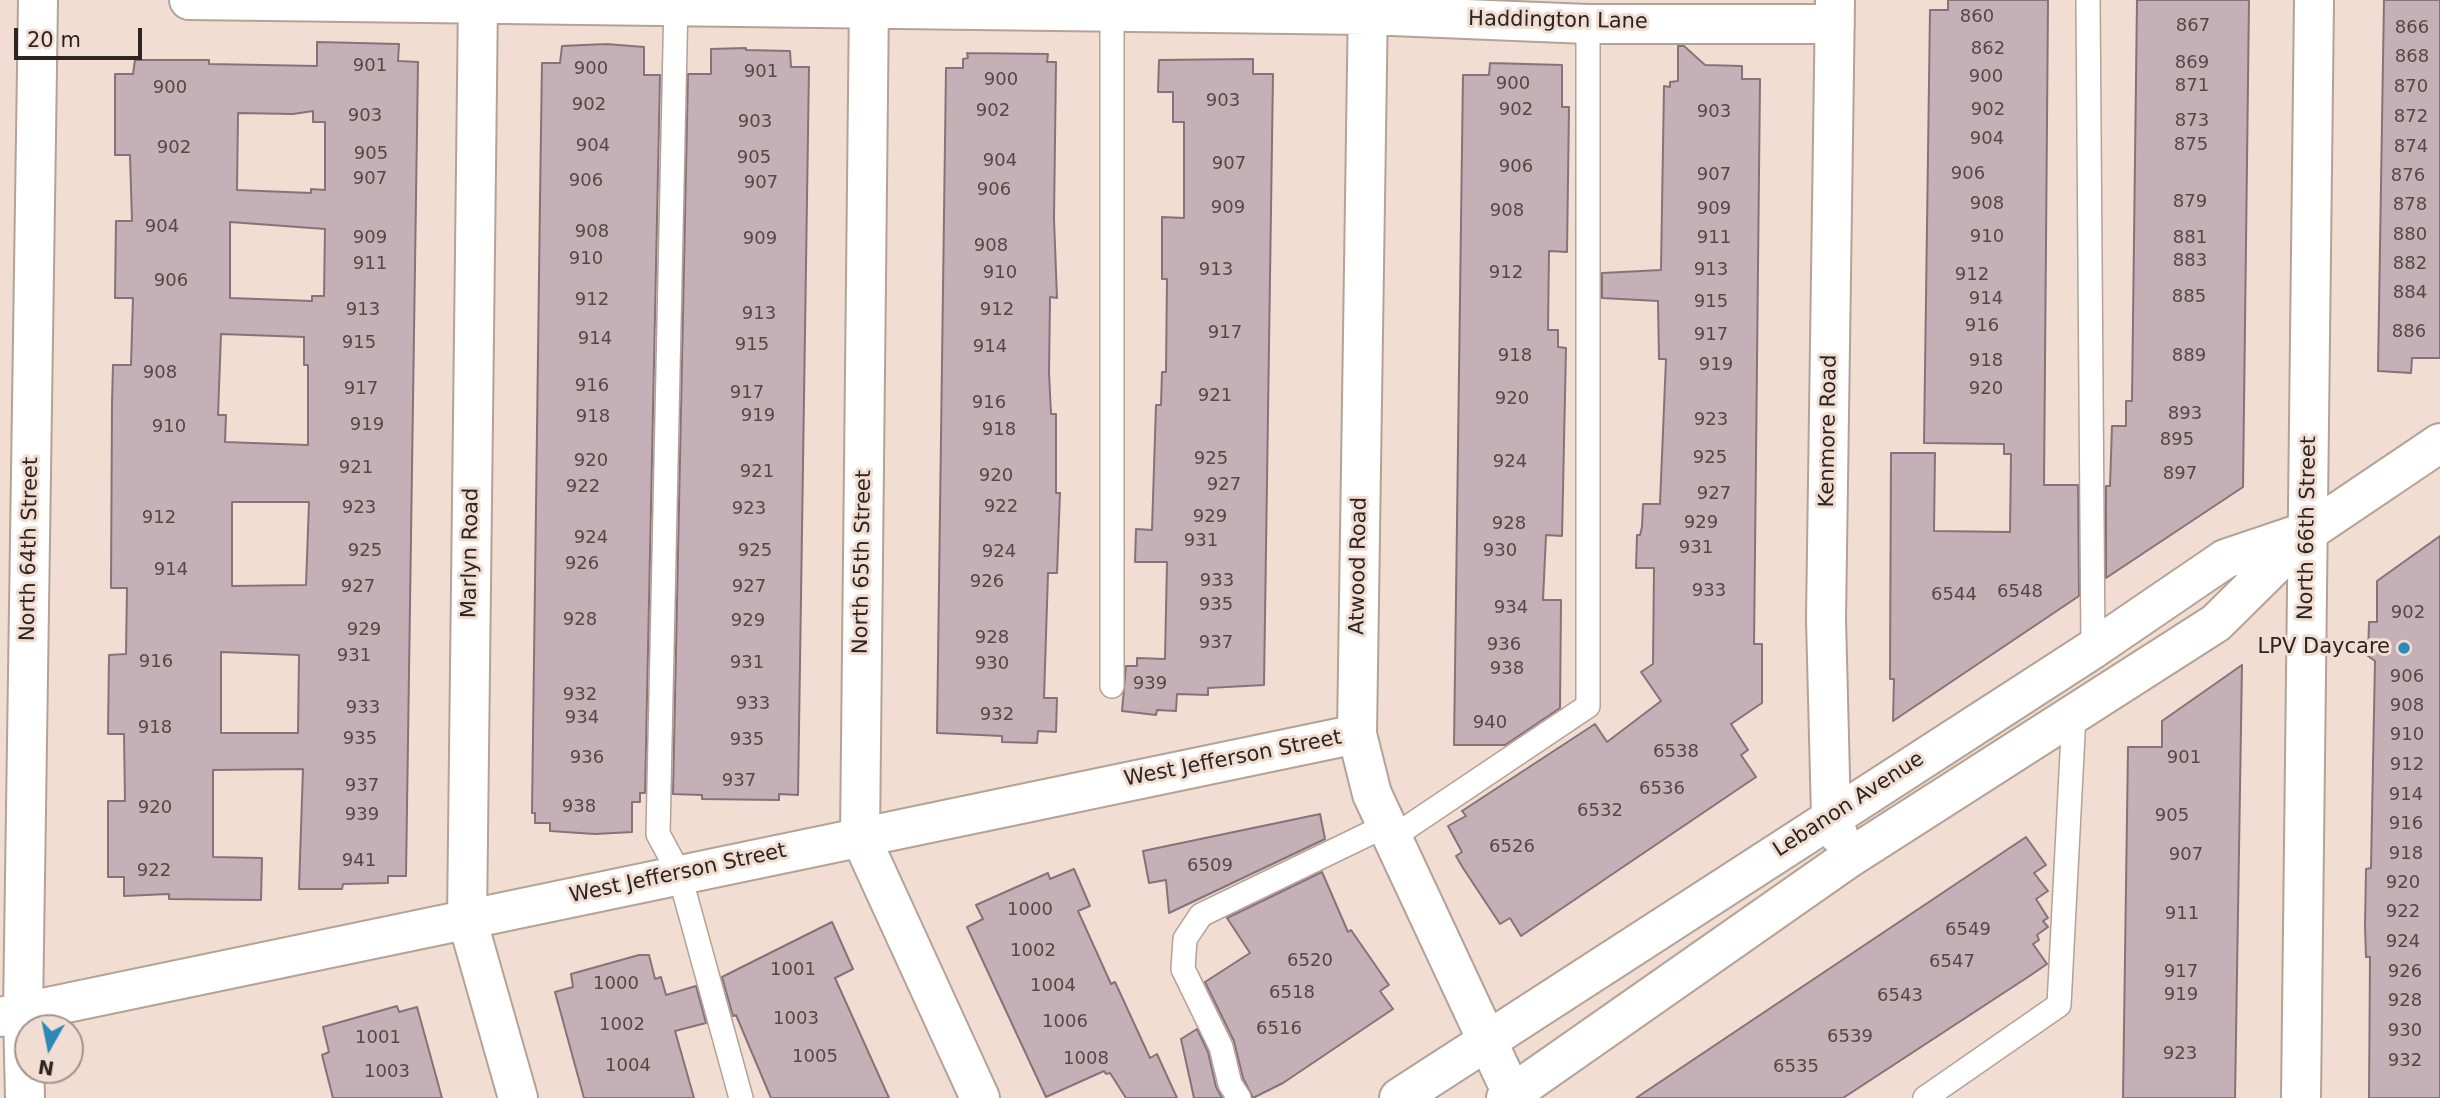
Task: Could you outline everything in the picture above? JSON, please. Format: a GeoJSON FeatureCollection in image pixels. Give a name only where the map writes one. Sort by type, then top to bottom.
{"type":"FeatureCollection","features":[{"type":"Feature","properties":{"kind":"street","name":"North 64th Street"},"geometry":{"type":"LineString","coordinates":[[25,1098],[11,1014],[38,0]]}},
{"type":"Feature","properties":{"kind":"street","name":"Haddington Lane"},"geometry":{"type":"LineString","coordinates":[[189,0],[1368,8],[1588,24],[1835,12]]}},
{"type":"Feature","properties":{"kind":"street","name":"North 66th Street"},"geometry":{"type":"LineString","coordinates":[[2301,1098],[2314,0]]}},
{"type":"Feature","properties":{"kind":"street","name":"Marlyn Road"},"geometry":{"type":"LineString","coordinates":[[478,2],[467,919],[518,1098]]}},
{"type":"Feature","properties":{"kind":"street","name":"North 65th Street"},"geometry":{"type":"LineString","coordinates":[[869,5],[860,836],[980,1098]]}},
{"type":"Feature","properties":{"kind":"street","name":"Atwood Road"},"geometry":{"type":"LineString","coordinates":[[1368,8],[1357,734],[1372,794],[1430,913],[1511,1096]]}},
{"type":"Feature","properties":{"kind":"street","name":"Kenmore Road"},"geometry":{"type":"LineString","coordinates":[[1835,12],[1826,619],[1831,816],[1849,858]]}},
{"type":"Feature","properties":{"kind":"street","name":"Lebanon Avenue"},"geometry":{"type":"LineString","coordinates":[[1511,1096],[1849,858],[2216,624],[2308,532],[2440,443]]}},
{"type":"Feature","properties":{"kind":"street","name":"Lebanon Avenue"},"geometry":{"type":"LineString","coordinates":[[1399,1098],[1831,816],[2093,649],[2225,559],[2308,532]]}},
{"type":"Feature","properties":{"kind":"street","name":"West Jefferson Street"},"geometry":{"type":"LineString","coordinates":[[11,1014],[1357,734]]}},
{"type":"Feature","properties":{"kind":"lane"},"geometry":{"type":"LineString","coordinates":[[2088,0],[2093,649]]}},
{"type":"Feature","properties":{"kind":"lane"},"geometry":{"type":"LineString","coordinates":[[676,3],[658,834],[679,873],[741,1098]]}},
{"type":"Feature","properties":{"kind":"lane"},"geometry":{"type":"LineString","coordinates":[[1112,6],[1112,686]]}},
{"type":"Feature","properties":{"kind":"lane"},"geometry":{"type":"LineString","coordinates":[[1239,1098],[1230,1084],[1221,1047],[1183,970],[1185,939],[1201,915],[1390,831],[1588,706],[1588,24]]}},
{"type":"Feature","properties":{"kind":"lane"},"geometry":{"type":"LineString","coordinates":[[1925,1098],[2059,1005],[2074,715]]}},
{"type":"Feature","properties":{"kind":"building"},"geometry":{"type":"Polygon","coordinates":[[[1948,0],[2048,0],[2044,485],[2078,485],[2079,596],[1893,721],[1894,679],[1890,679],[1891,453],[1935,453],[1934,531],[2010,532],[2011,454],[2004,454],[2004,444],[1924,443],[1930,10],[1948,10],[1948,0]]]}},
{"type":"Feature","properties":{"kind":"building"},"geometry":{"type":"Polygon","coordinates":[[[2137,0],[2249,0],[2243,487],[2106,578],[2106,486],[2110,486],[2112,426],[2126,426],[2126,401],[2132,401],[2137,0]]]}},
{"type":"Feature","properties":{"kind":"building"},"geometry":{"type":"Polygon","coordinates":[[[2384,0],[2440,0],[2440,358],[2412,358],[2411,373],[2378,371],[2384,0]]]}},
{"type":"Feature","properties":{"kind":"building"},"geometry":{"type":"Polygon","coordinates":[[[317,42],[399,44],[398,61],[418,62],[406,876],[388,876],[388,883],[343,884],[342,889],[299,889],[303,769],[213,770],[213,857],[262,858],[261,900],[169,899],[169,894],[124,896],[124,877],[108,877],[108,801],[125,801],[124,734],[108,734],[109,655],[126,654],[127,588],[111,588],[113,365],[131,365],[133,298],[115,298],[116,221],[132,221],[130,155],[115,155],[115,74],[133,74],[135,60],[209,60],[209,64],[317,66],[317,42]],[[313,111],[293,114],[238,113],[237,190],[311,193],[311,189],[325,190],[325,122],[313,122],[313,111]],[[230,222],[230,298],[312,301],[312,296],[324,296],[325,229],[230,222]],[[221,334],[218,415],[226,415],[225,442],[308,445],[308,365],[304,365],[304,337],[221,334]],[[232,502],[232,586],[306,585],[309,502],[232,502]],[[221,652],[221,733],[298,733],[299,655],[221,652]]]}},
{"type":"Feature","properties":{"kind":"building"},"geometry":{"type":"Polygon","coordinates":[[[606,44],[644,47],[644,75],[660,75],[645,793],[640,793],[640,802],[632,802],[632,832],[595,834],[550,831],[550,823],[535,823],[535,813],[532,813],[540,200],[542,63],[560,63],[562,46],[606,44]]]}},
{"type":"Feature","properties":{"kind":"building"},"geometry":{"type":"Polygon","coordinates":[[[1678,46],[1684,46],[1705,65],[1742,66],[1742,79],[1760,79],[1754,644],[1762,644],[1762,703],[1731,724],[1748,750],[1741,755],[1756,777],[1521,936],[1510,918],[1500,924],[1456,856],[1462,852],[1448,826],[1466,816],[1462,811],[1595,724],[1607,742],[1661,701],[1641,672],[1653,664],[1654,568],[1636,568],[1637,535],[1640,535],[1642,527],[1643,504],[1660,504],[1666,359],[1659,359],[1658,301],[1602,298],[1602,273],[1661,270],[1664,86],[1670,87],[1670,82],[1678,81],[1678,46]]]}},
{"type":"Feature","properties":{"kind":"building"},"geometry":{"type":"Polygon","coordinates":[[[711,49],[790,51],[791,67],[809,67],[798,795],[779,794],[779,800],[702,799],[702,795],[673,794],[688,74],[711,74],[711,49]]]}},
{"type":"Feature","properties":{"kind":"building"},"geometry":{"type":"Polygon","coordinates":[[[967,53],[1048,54],[1047,62],[1056,62],[1054,219],[1057,298],[1050,297],[1049,373],[1051,414],[1056,414],[1056,493],[1060,493],[1057,573],[1048,573],[1044,698],[1057,698],[1056,732],[1038,731],[1037,743],[1002,742],[1002,736],[937,733],[946,68],[963,68],[963,59],[968,58],[967,53]]]}},
{"type":"Feature","properties":{"kind":"building"},"geometry":{"type":"Polygon","coordinates":[[[1253,59],[1253,74],[1273,74],[1264,685],[1208,688],[1208,695],[1177,694],[1176,711],[1157,710],[1156,715],[1122,711],[1126,666],[1137,666],[1137,658],[1165,659],[1167,562],[1135,562],[1136,529],[1152,530],[1156,405],[1161,405],[1162,372],[1166,372],[1167,279],[1162,279],[1162,217],[1184,218],[1184,122],[1173,122],[1173,92],[1158,92],[1159,60],[1253,59]]]}},
{"type":"Feature","properties":{"kind":"building"},"geometry":{"type":"Polygon","coordinates":[[[1490,63],[1562,65],[1562,107],[1569,107],[1567,252],[1549,251],[1548,330],[1558,330],[1558,347],[1566,348],[1562,536],[1546,535],[1543,600],[1561,600],[1560,708],[1505,745],[1454,745],[1463,75],[1489,75],[1490,63]]]}},
{"type":"Feature","properties":{"kind":"building"},"geometry":{"type":"Polygon","coordinates":[[[2440,536],[2440,1098],[2369,1098],[2370,957],[2366,957],[2365,926],[2366,869],[2371,868],[2375,661],[2368,656],[2369,622],[2377,622],[2377,581],[2440,536]]]}},
{"type":"Feature","properties":{"kind":"building"},"geometry":{"type":"Polygon","coordinates":[[[2242,665],[2235,1098],[2123,1098],[2128,747],[2162,747],[2162,721],[2242,665]]]}},
{"type":"Feature","properties":{"kind":"building"},"geometry":{"type":"Polygon","coordinates":[[[1320,814],[1325,839],[1169,913],[1166,880],[1149,883],[1143,851],[1320,814]]]}},
{"type":"Feature","properties":{"kind":"building"},"geometry":{"type":"Polygon","coordinates":[[[2026,837],[2046,865],[2034,873],[2048,891],[2036,899],[2048,918],[2043,921],[2048,927],[2037,935],[2039,940],[2033,944],[2047,964],[2031,975],[1843,1098],[1636,1098],[2026,837]]]}},
{"type":"Feature","properties":{"kind":"building"},"geometry":{"type":"Polygon","coordinates":[[[1074,869],[1090,906],[1078,911],[1111,984],[1115,982],[1150,1058],[1157,1054],[1177,1098],[1126,1098],[1110,1073],[1106,1074],[1104,1071],[1046,1097],[967,927],[983,919],[976,905],[1048,873],[1050,879],[1074,869]]]}},
{"type":"Feature","properties":{"kind":"building"},"geometry":{"type":"Polygon","coordinates":[[[1322,872],[1348,932],[1351,930],[1389,985],[1380,991],[1393,1009],[1283,1083],[1253,1098],[1243,1078],[1234,1041],[1205,982],[1250,953],[1227,918],[1322,872]]]}},
{"type":"Feature","properties":{"kind":"building"},"geometry":{"type":"Polygon","coordinates":[[[832,922],[853,969],[835,978],[889,1098],[771,1098],[736,1015],[733,1016],[722,977],[832,922]]]}},
{"type":"Feature","properties":{"kind":"building"},"geometry":{"type":"Polygon","coordinates":[[[639,955],[649,955],[655,979],[661,977],[666,995],[696,986],[706,1023],[675,1031],[694,1098],[584,1098],[555,992],[573,987],[571,974],[639,955]]]}},
{"type":"Feature","properties":{"kind":"building"},"geometry":{"type":"Polygon","coordinates":[[[397,1006],[399,1012],[417,1007],[442,1098],[333,1098],[322,1055],[329,1052],[323,1027],[397,1006]]]}},
{"type":"Feature","properties":{"kind":"building"},"geometry":{"type":"Polygon","coordinates":[[[1197,1029],[1208,1052],[1216,1087],[1222,1098],[1194,1098],[1181,1039],[1197,1029]]]}},
{"type":"Feature","properties":{"kind":"place","name":"LPV Daycare"},"geometry":{"type":"Point","coordinates":[2404,648]}}]}
